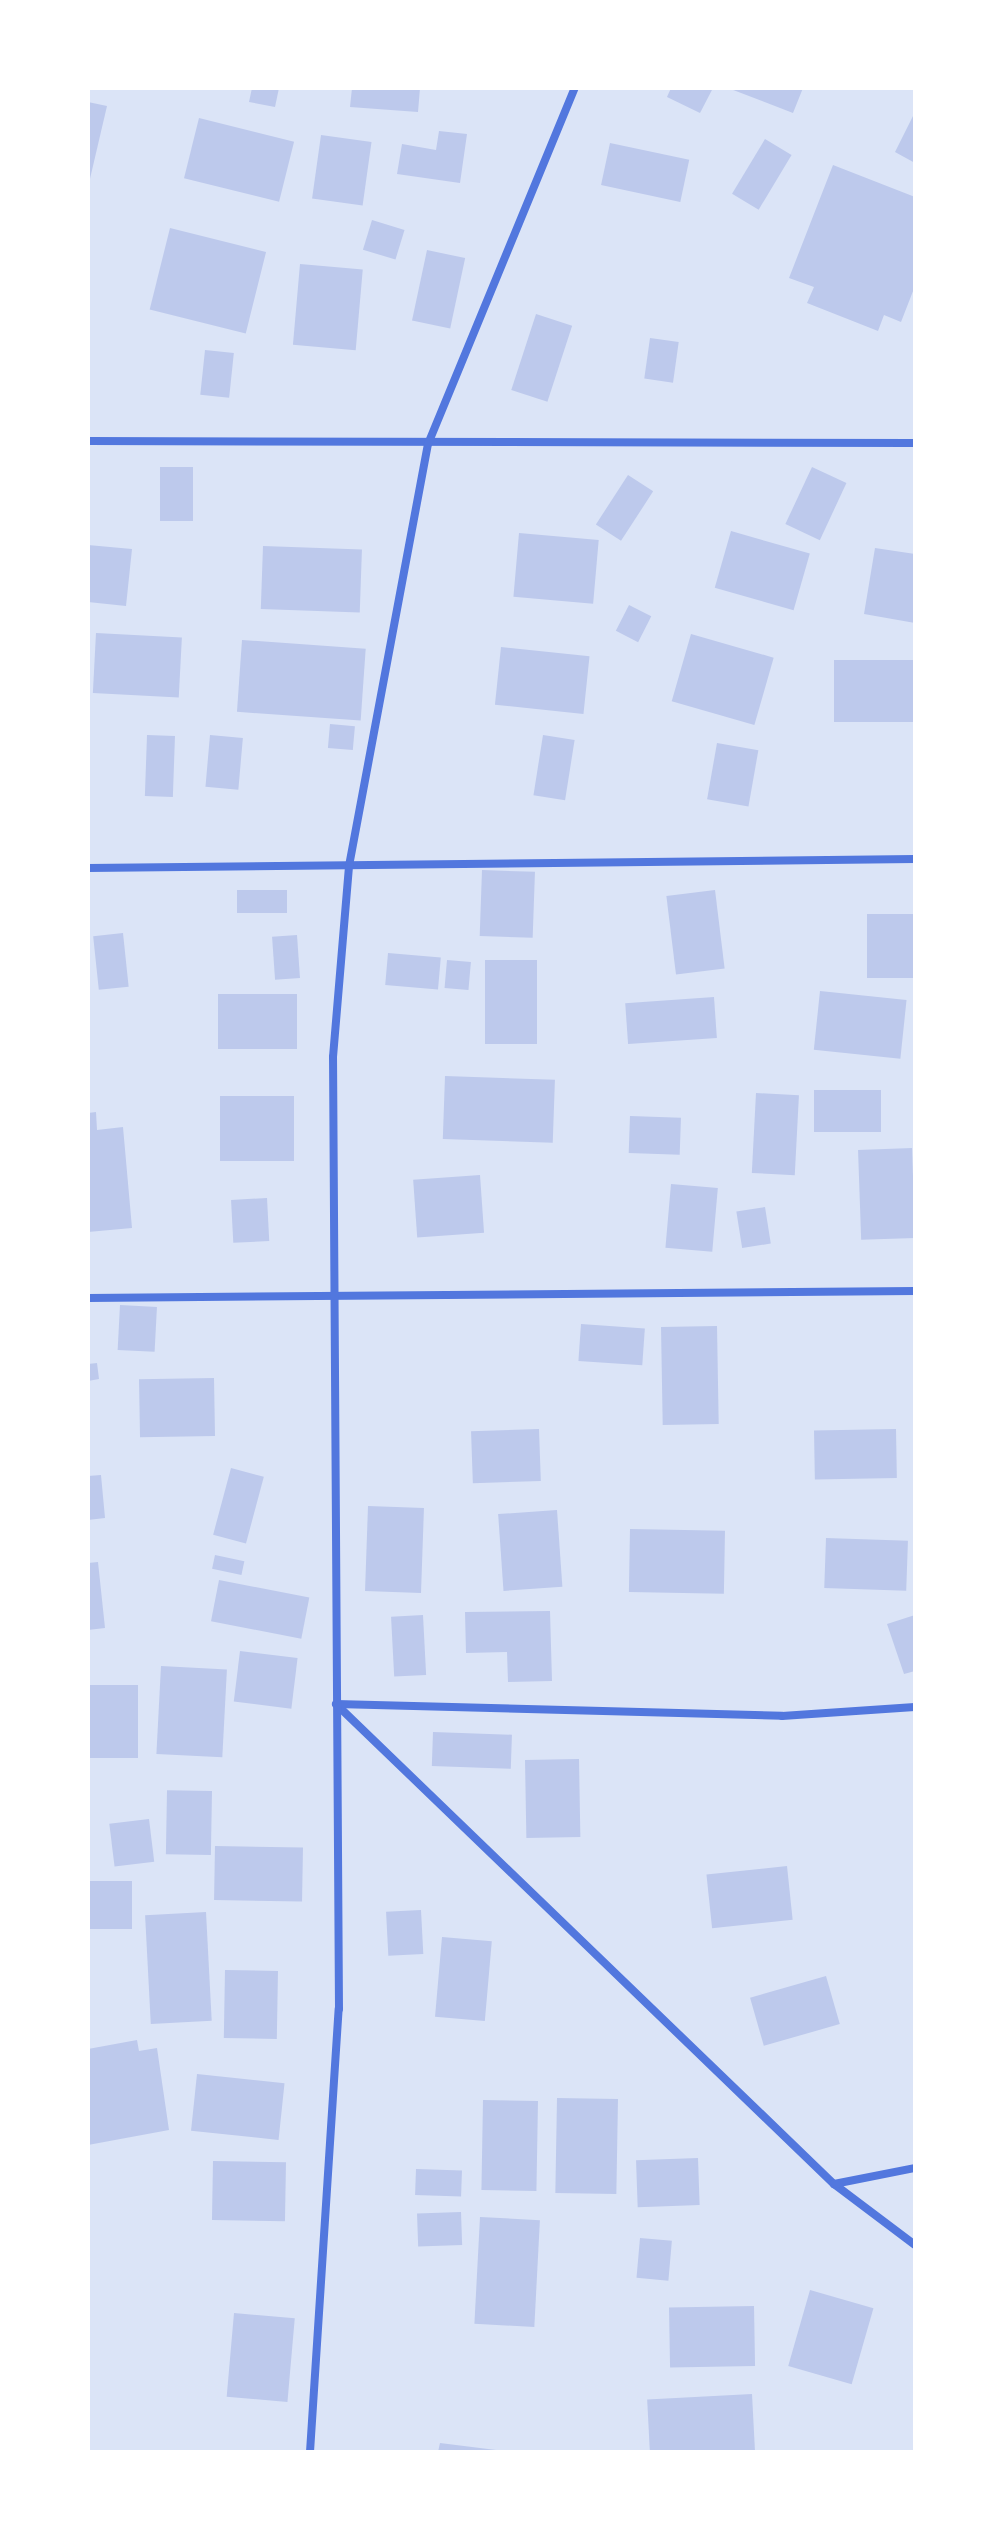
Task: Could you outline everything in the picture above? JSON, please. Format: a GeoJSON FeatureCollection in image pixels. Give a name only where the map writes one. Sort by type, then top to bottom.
{"type":"FeatureCollection","features":[{"type":"Feature","properties":{"kind":"street"},"geometry":{"type":"LineString","coordinates":[[310,2452],[339,2009],[337,1295],[333,1057],[349,866],[428,444],[575,88]]}},
{"type":"Feature","properties":{"kind":"street"},"geometry":{"type":"LineString","coordinates":[[88,441],[915,443]]}},
{"type":"Feature","properties":{"kind":"street"},"geometry":{"type":"LineString","coordinates":[[88,868],[915,859]]}},
{"type":"Feature","properties":{"kind":"street"},"geometry":{"type":"LineString","coordinates":[[88,1298],[915,1291]]}},
{"type":"Feature","properties":{"kind":"street"},"geometry":{"type":"LineString","coordinates":[[336,1704],[782,1716],[915,1707]]}},
{"type":"Feature","properties":{"kind":"street"},"geometry":{"type":"LineString","coordinates":[[336,1704],[834,2184],[915,2245]]}},
{"type":"Feature","properties":{"kind":"street"},"geometry":{"type":"LineString","coordinates":[[834,2184],[915,2168]]}},
{"type":"Feature","properties":{"kind":"shaded area"},"geometry":{"type":"Polygon","coordinates":[[[88,88],[915,88],[915,2452],[88,2452],[88,88]]]}},
{"type":"Feature","properties":{"kind":"building"},"geometry":{"type":"Polygon","coordinates":[[[252,88],[279,88],[275,107],[249,102],[252,88]]]}},
{"type":"Feature","properties":{"kind":"building"},"geometry":{"type":"Polygon","coordinates":[[[352,88],[420,88],[418,112],[350,107],[352,88]]]}},
{"type":"Feature","properties":{"kind":"building"},"geometry":{"type":"Polygon","coordinates":[[[671,88],[713,88],[700,113],[667,97],[671,88]]]}},
{"type":"Feature","properties":{"kind":"building"},"geometry":{"type":"Polygon","coordinates":[[[728,88],[803,88],[793,113],[728,88]]]}},
{"type":"Feature","properties":{"kind":"building"},"geometry":{"type":"Polygon","coordinates":[[[88,102],[107,106],[89,183],[88,182],[88,102]]]}},
{"type":"Feature","properties":{"kind":"building"},"geometry":{"type":"Polygon","coordinates":[[[915,112],[915,163],[895,152],[915,112]]]}},
{"type":"Feature","properties":{"kind":"building"},"geometry":{"type":"Polygon","coordinates":[[[199,118],[294,142],[279,202],[184,178],[199,118]]]}},
{"type":"Feature","properties":{"kind":"building"},"geometry":{"type":"Polygon","coordinates":[[[439,131],[467,134],[460,183],[397,174],[402,144],[436,150],[439,131]]]}},
{"type":"Feature","properties":{"kind":"building"},"geometry":{"type":"Polygon","coordinates":[[[321,135],[372,142],[363,205],[312,198],[321,135]]]}},
{"type":"Feature","properties":{"kind":"building"},"geometry":{"type":"Polygon","coordinates":[[[765,139],[792,155],[759,210],[732,194],[765,139]]]}},
{"type":"Feature","properties":{"kind":"building"},"geometry":{"type":"Polygon","coordinates":[[[610,143],[689,160],[680,202],[601,185],[610,143]]]}},
{"type":"Feature","properties":{"kind":"building"},"geometry":{"type":"Polygon","coordinates":[[[833,165],[915,197],[915,286],[901,322],[884,315],[878,331],[807,303],[814,287],[789,278],[833,165]]]}},
{"type":"Feature","properties":{"kind":"building"},"geometry":{"type":"Polygon","coordinates":[[[372,220],[405,230],[395,260],[363,250],[372,220]]]}},
{"type":"Feature","properties":{"kind":"building"},"geometry":{"type":"Polygon","coordinates":[[[170,228],[266,252],[246,333],[150,310],[170,228]]]}},
{"type":"Feature","properties":{"kind":"building"},"geometry":{"type":"Polygon","coordinates":[[[427,250],[465,258],[450,329],[412,320],[427,250]]]}},
{"type":"Feature","properties":{"kind":"building"},"geometry":{"type":"Polygon","coordinates":[[[300,264],[363,269],[356,350],[293,345],[300,264]]]}},
{"type":"Feature","properties":{"kind":"building"},"geometry":{"type":"Polygon","coordinates":[[[536,314],[572,326],[547,402],[511,390],[536,314]]]}},
{"type":"Feature","properties":{"kind":"building"},"geometry":{"type":"Polygon","coordinates":[[[650,338],[679,342],[673,383],[644,379],[650,338]]]}},
{"type":"Feature","properties":{"kind":"building"},"geometry":{"type":"Polygon","coordinates":[[[205,350],[234,353],[229,398],[200,395],[205,350]]]}},
{"type":"Feature","properties":{"kind":"building"},"geometry":{"type":"Polygon","coordinates":[[[160,467],[193,467],[193,521],[160,521],[160,467]]]}},
{"type":"Feature","properties":{"kind":"building"},"geometry":{"type":"Polygon","coordinates":[[[812,467],[846,483],[820,540],[785,524],[812,467]]]}},
{"type":"Feature","properties":{"kind":"building"},"geometry":{"type":"Polygon","coordinates":[[[628,475],[653,491],[621,541],[596,524],[628,475]]]}},
{"type":"Feature","properties":{"kind":"building"},"geometry":{"type":"Polygon","coordinates":[[[731,531],[810,554],[794,610],[715,588],[731,531]]]}},
{"type":"Feature","properties":{"kind":"building"},"geometry":{"type":"Polygon","coordinates":[[[519,533],[599,540],[593,604],[513,597],[519,533]]]}},
{"type":"Feature","properties":{"kind":"building"},"geometry":{"type":"Polygon","coordinates":[[[88,545],[132,549],[126,606],[88,602],[88,545]]]}},
{"type":"Feature","properties":{"kind":"building"},"geometry":{"type":"Polygon","coordinates":[[[263,546],[362,549],[360,612],[261,609],[263,546]]]}},
{"type":"Feature","properties":{"kind":"building"},"geometry":{"type":"Polygon","coordinates":[[[875,548],[915,554],[915,623],[864,614],[875,548]]]}},
{"type":"Feature","properties":{"kind":"building"},"geometry":{"type":"Polygon","coordinates":[[[629,605],[651,616],[638,642],[616,631],[629,605]]]}},
{"type":"Feature","properties":{"kind":"building"},"geometry":{"type":"Polygon","coordinates":[[[96,633],[182,638],[179,697],[93,693],[96,633]]]}},
{"type":"Feature","properties":{"kind":"building"},"geometry":{"type":"Polygon","coordinates":[[[691,634],[774,658],[754,725],[672,701],[691,634]]]}},
{"type":"Feature","properties":{"kind":"building"},"geometry":{"type":"Polygon","coordinates":[[[242,640],[366,649],[361,720],[237,712],[242,640]]]}},
{"type":"Feature","properties":{"kind":"building"},"geometry":{"type":"Polygon","coordinates":[[[501,647],[590,656],[583,714],[495,705],[501,647]]]}},
{"type":"Feature","properties":{"kind":"building"},"geometry":{"type":"Polygon","coordinates":[[[834,660],[915,660],[915,722],[834,722],[834,660]]]}},
{"type":"Feature","properties":{"kind":"building"},"geometry":{"type":"Polygon","coordinates":[[[330,724],[355,726],[353,750],[328,748],[330,724]]]}},
{"type":"Feature","properties":{"kind":"building"},"geometry":{"type":"Polygon","coordinates":[[[147,735],[175,736],[173,797],[145,796],[147,735]]]}},
{"type":"Feature","properties":{"kind":"building"},"geometry":{"type":"Polygon","coordinates":[[[210,735],[243,738],[238,790],[205,787],[210,735]]]}},
{"type":"Feature","properties":{"kind":"building"},"geometry":{"type":"Polygon","coordinates":[[[543,735],[575,740],[565,800],[533,795],[543,735]]]}},
{"type":"Feature","properties":{"kind":"building"},"geometry":{"type":"Polygon","coordinates":[[[717,743],[758,750],[748,806],[707,799],[717,743]]]}},
{"type":"Feature","properties":{"kind":"building"},"geometry":{"type":"Polygon","coordinates":[[[482,870],[535,872],[533,938],[480,936],[482,870]]]}},
{"type":"Feature","properties":{"kind":"building"},"geometry":{"type":"Polygon","coordinates":[[[237,890],[287,890],[287,913],[237,913],[237,890]]]}},
{"type":"Feature","properties":{"kind":"building"},"geometry":{"type":"Polygon","coordinates":[[[715,890],[725,968],[676,974],[666,896],[715,890]]]}},
{"type":"Feature","properties":{"kind":"building"},"geometry":{"type":"Polygon","coordinates":[[[867,914],[915,914],[915,978],[867,978],[867,914]]]}},
{"type":"Feature","properties":{"kind":"building"},"geometry":{"type":"Polygon","coordinates":[[[123,933],[129,987],[99,990],[93,936],[123,933]]]}},
{"type":"Feature","properties":{"kind":"building"},"geometry":{"type":"Polygon","coordinates":[[[297,935],[300,978],[275,980],[272,937],[297,935]]]}},
{"type":"Feature","properties":{"kind":"building"},"geometry":{"type":"Polygon","coordinates":[[[388,953],[441,958],[438,989],[385,985],[388,953]]]}},
{"type":"Feature","properties":{"kind":"building"},"geometry":{"type":"Polygon","coordinates":[[[447,960],[471,962],[468,990],[445,988],[447,960]]]}},
{"type":"Feature","properties":{"kind":"building"},"geometry":{"type":"Polygon","coordinates":[[[485,960],[537,960],[537,1044],[485,1044],[485,960]]]}},
{"type":"Feature","properties":{"kind":"building"},"geometry":{"type":"Polygon","coordinates":[[[820,991],[907,1000],[900,1059],[814,1050],[820,991]]]}},
{"type":"Feature","properties":{"kind":"building"},"geometry":{"type":"Polygon","coordinates":[[[218,994],[297,994],[297,1049],[218,1049],[218,994]]]}},
{"type":"Feature","properties":{"kind":"building"},"geometry":{"type":"Polygon","coordinates":[[[714,997],[717,1038],[628,1044],[625,1003],[714,997]]]}},
{"type":"Feature","properties":{"kind":"building"},"geometry":{"type":"Polygon","coordinates":[[[445,1076],[555,1080],[553,1143],[443,1139],[445,1076]]]}},
{"type":"Feature","properties":{"kind":"building"},"geometry":{"type":"Polygon","coordinates":[[[814,1090],[881,1090],[881,1132],[814,1132],[814,1090]]]}},
{"type":"Feature","properties":{"kind":"building"},"geometry":{"type":"Polygon","coordinates":[[[756,1093],[799,1095],[795,1175],[752,1173],[756,1093]]]}},
{"type":"Feature","properties":{"kind":"building"},"geometry":{"type":"Polygon","coordinates":[[[220,1096],[294,1096],[294,1161],[220,1161],[220,1096]]]}},
{"type":"Feature","properties":{"kind":"building"},"geometry":{"type":"Polygon","coordinates":[[[96,1112],[97,1130],[123,1127],[132,1228],[88,1232],[88,1113],[96,1112]]]}},
{"type":"Feature","properties":{"kind":"building"},"geometry":{"type":"Polygon","coordinates":[[[630,1116],[681,1118],[680,1155],[629,1153],[630,1116]]]}},
{"type":"Feature","properties":{"kind":"building"},"geometry":{"type":"Polygon","coordinates":[[[912,1148],[915,1238],[861,1240],[858,1150],[912,1148]]]}},
{"type":"Feature","properties":{"kind":"building"},"geometry":{"type":"Polygon","coordinates":[[[480,1175],[484,1233],[417,1238],[413,1180],[480,1175]]]}},
{"type":"Feature","properties":{"kind":"building"},"geometry":{"type":"Polygon","coordinates":[[[671,1184],[718,1188],[712,1252],[665,1248],[671,1184]]]}},
{"type":"Feature","properties":{"kind":"building"},"geometry":{"type":"Polygon","coordinates":[[[267,1198],[269,1241],[233,1243],[231,1200],[267,1198]]]}},
{"type":"Feature","properties":{"kind":"building"},"geometry":{"type":"Polygon","coordinates":[[[765,1207],[771,1244],[742,1248],[736,1212],[765,1207]]]}},
{"type":"Feature","properties":{"kind":"building"},"geometry":{"type":"Polygon","coordinates":[[[120,1305],[157,1307],[155,1352],[118,1350],[120,1305]]]}},
{"type":"Feature","properties":{"kind":"building"},"geometry":{"type":"Polygon","coordinates":[[[581,1324],[645,1328],[642,1365],[578,1361],[581,1324]]]}},
{"type":"Feature","properties":{"kind":"building"},"geometry":{"type":"Polygon","coordinates":[[[717,1326],[719,1424],[663,1425],[661,1327],[717,1326]]]}},
{"type":"Feature","properties":{"kind":"building"},"geometry":{"type":"Polygon","coordinates":[[[97,1363],[99,1379],[88,1381],[88,1364],[97,1363]]]}},
{"type":"Feature","properties":{"kind":"building"},"geometry":{"type":"Polygon","coordinates":[[[214,1378],[215,1436],[140,1437],[139,1379],[214,1378]]]}},
{"type":"Feature","properties":{"kind":"building"},"geometry":{"type":"Polygon","coordinates":[[[539,1429],[541,1481],[473,1483],[471,1431],[539,1429]]]}},
{"type":"Feature","properties":{"kind":"building"},"geometry":{"type":"Polygon","coordinates":[[[896,1429],[897,1478],[815,1479],[814,1430],[896,1429]]]}},
{"type":"Feature","properties":{"kind":"building"},"geometry":{"type":"Polygon","coordinates":[[[231,1468],[264,1477],[246,1543],[213,1535],[231,1468]]]}},
{"type":"Feature","properties":{"kind":"building"},"geometry":{"type":"Polygon","coordinates":[[[101,1475],[105,1518],[88,1520],[88,1476],[101,1475]]]}},
{"type":"Feature","properties":{"kind":"building"},"geometry":{"type":"Polygon","coordinates":[[[368,1506],[424,1508],[421,1593],[365,1591],[368,1506]]]}},
{"type":"Feature","properties":{"kind":"building"},"geometry":{"type":"Polygon","coordinates":[[[557,1510],[562,1587],[504,1591],[498,1514],[557,1510]]]}},
{"type":"Feature","properties":{"kind":"building"},"geometry":{"type":"Polygon","coordinates":[[[630,1529],[725,1531],[724,1594],[629,1592],[630,1529]]]}},
{"type":"Feature","properties":{"kind":"building"},"geometry":{"type":"Polygon","coordinates":[[[826,1538],[908,1541],[906,1591],[824,1588],[826,1538]]]}},
{"type":"Feature","properties":{"kind":"building"},"geometry":{"type":"Polygon","coordinates":[[[215,1555],[244,1561],[241,1575],[212,1569],[215,1555]]]}},
{"type":"Feature","properties":{"kind":"building"},"geometry":{"type":"Polygon","coordinates":[[[98,1562],[105,1628],[88,1630],[88,1563],[98,1562]]]}},
{"type":"Feature","properties":{"kind":"building"},"geometry":{"type":"Polygon","coordinates":[[[219,1580],[309,1598],[301,1639],[211,1621],[219,1580]]]}},
{"type":"Feature","properties":{"kind":"building"},"geometry":{"type":"Polygon","coordinates":[[[550,1611],[552,1681],[508,1682],[507,1652],[466,1653],[465,1612],[550,1611]]]}},
{"type":"Feature","properties":{"kind":"building"},"geometry":{"type":"Polygon","coordinates":[[[423,1615],[426,1675],[394,1677],[391,1617],[423,1615]]]}},
{"type":"Feature","properties":{"kind":"building"},"geometry":{"type":"Polygon","coordinates":[[[915,1615],[915,1671],[904,1674],[887,1624],[915,1615]]]}},
{"type":"Feature","properties":{"kind":"building"},"geometry":{"type":"Polygon","coordinates":[[[240,1651],[298,1658],[291,1709],[234,1702],[240,1651]]]}},
{"type":"Feature","properties":{"kind":"building"},"geometry":{"type":"Polygon","coordinates":[[[161,1666],[227,1669],[222,1757],[156,1754],[161,1666]]]}},
{"type":"Feature","properties":{"kind":"building"},"geometry":{"type":"Polygon","coordinates":[[[88,1685],[138,1685],[138,1758],[88,1758],[88,1685]]]}},
{"type":"Feature","properties":{"kind":"building"},"geometry":{"type":"Polygon","coordinates":[[[433,1732],[512,1735],[511,1769],[432,1766],[433,1732]]]}},
{"type":"Feature","properties":{"kind":"building"},"geometry":{"type":"Polygon","coordinates":[[[579,1759],[580,1837],[526,1838],[525,1760],[579,1759]]]}},
{"type":"Feature","properties":{"kind":"building"},"geometry":{"type":"Polygon","coordinates":[[[167,1790],[212,1791],[211,1855],[166,1854],[167,1790]]]}},
{"type":"Feature","properties":{"kind":"building"},"geometry":{"type":"Polygon","coordinates":[[[149,1819],[154,1862],[115,1867],[109,1824],[149,1819]]]}},
{"type":"Feature","properties":{"kind":"building"},"geometry":{"type":"Polygon","coordinates":[[[215,1846],[303,1848],[302,1902],[214,1900],[215,1846]]]}},
{"type":"Feature","properties":{"kind":"building"},"geometry":{"type":"Polygon","coordinates":[[[787,1866],[793,1920],[712,1928],[706,1874],[787,1866]]]}},
{"type":"Feature","properties":{"kind":"building"},"geometry":{"type":"Polygon","coordinates":[[[88,1881],[132,1881],[132,1929],[88,1929],[88,1881]]]}},
{"type":"Feature","properties":{"kind":"building"},"geometry":{"type":"Polygon","coordinates":[[[421,1910],[423,1954],[388,1956],[386,1912],[421,1910]]]}},
{"type":"Feature","properties":{"kind":"building"},"geometry":{"type":"Polygon","coordinates":[[[206,1912],[212,2021],[151,2024],[145,1915],[206,1912]]]}},
{"type":"Feature","properties":{"kind":"building"},"geometry":{"type":"Polygon","coordinates":[[[442,1937],[492,1941],[485,2021],[435,2017],[442,1937]]]}},
{"type":"Feature","properties":{"kind":"building"},"geometry":{"type":"Polygon","coordinates":[[[225,1970],[278,1971],[277,2039],[224,2038],[225,1970]]]}},
{"type":"Feature","properties":{"kind":"building"},"geometry":{"type":"Polygon","coordinates":[[[826,1976],[840,2024],[764,2046],[750,1998],[826,1976]]]}},
{"type":"Feature","properties":{"kind":"building"},"geometry":{"type":"Polygon","coordinates":[[[137,2040],[139,2051],[157,2048],[169,2130],[88,2145],[88,2049],[137,2040]]]}},
{"type":"Feature","properties":{"kind":"building"},"geometry":{"type":"Polygon","coordinates":[[[197,2074],[285,2083],[279,2140],[191,2131],[197,2074]]]}},
{"type":"Feature","properties":{"kind":"building"},"geometry":{"type":"Polygon","coordinates":[[[557,2098],[618,2099],[616,2194],[555,2193],[557,2098]]]}},
{"type":"Feature","properties":{"kind":"building"},"geometry":{"type":"Polygon","coordinates":[[[483,2100],[538,2101],[536,2191],[481,2190],[483,2100]]]}},
{"type":"Feature","properties":{"kind":"building"},"geometry":{"type":"Polygon","coordinates":[[[698,2158],[700,2205],[638,2207],[636,2160],[698,2158]]]}},
{"type":"Feature","properties":{"kind":"building"},"geometry":{"type":"Polygon","coordinates":[[[213,2161],[286,2162],[285,2221],[212,2220],[213,2161]]]}},
{"type":"Feature","properties":{"kind":"building"},"geometry":{"type":"Polygon","coordinates":[[[416,2169],[462,2171],[461,2197],[415,2195],[416,2169]]]}},
{"type":"Feature","properties":{"kind":"building"},"geometry":{"type":"Polygon","coordinates":[[[461,2212],[462,2245],[418,2247],[417,2214],[461,2212]]]}},
{"type":"Feature","properties":{"kind":"building"},"geometry":{"type":"Polygon","coordinates":[[[480,2217],[540,2220],[534,2327],[474,2324],[480,2217]]]}},
{"type":"Feature","properties":{"kind":"building"},"geometry":{"type":"Polygon","coordinates":[[[640,2238],[672,2241],[668,2281],[637,2278],[640,2238]]]}},
{"type":"Feature","properties":{"kind":"building"},"geometry":{"type":"Polygon","coordinates":[[[810,2290],[873,2308],[852,2384],[788,2366],[810,2290]]]}},
{"type":"Feature","properties":{"kind":"building"},"geometry":{"type":"Polygon","coordinates":[[[754,2306],[755,2366],[670,2367],[669,2307],[754,2306]]]}},
{"type":"Feature","properties":{"kind":"building"},"geometry":{"type":"Polygon","coordinates":[[[234,2313],[295,2318],[287,2402],[227,2397],[234,2313]]]}},
{"type":"Feature","properties":{"kind":"building"},"geometry":{"type":"Polygon","coordinates":[[[752,2394],[755,2452],[650,2452],[647,2399],[752,2394]]]}},
{"type":"Feature","properties":{"kind":"building"},"geometry":{"type":"Polygon","coordinates":[[[440,2443],[496,2450],[496,2452],[438,2452],[440,2443]]]}}]}
